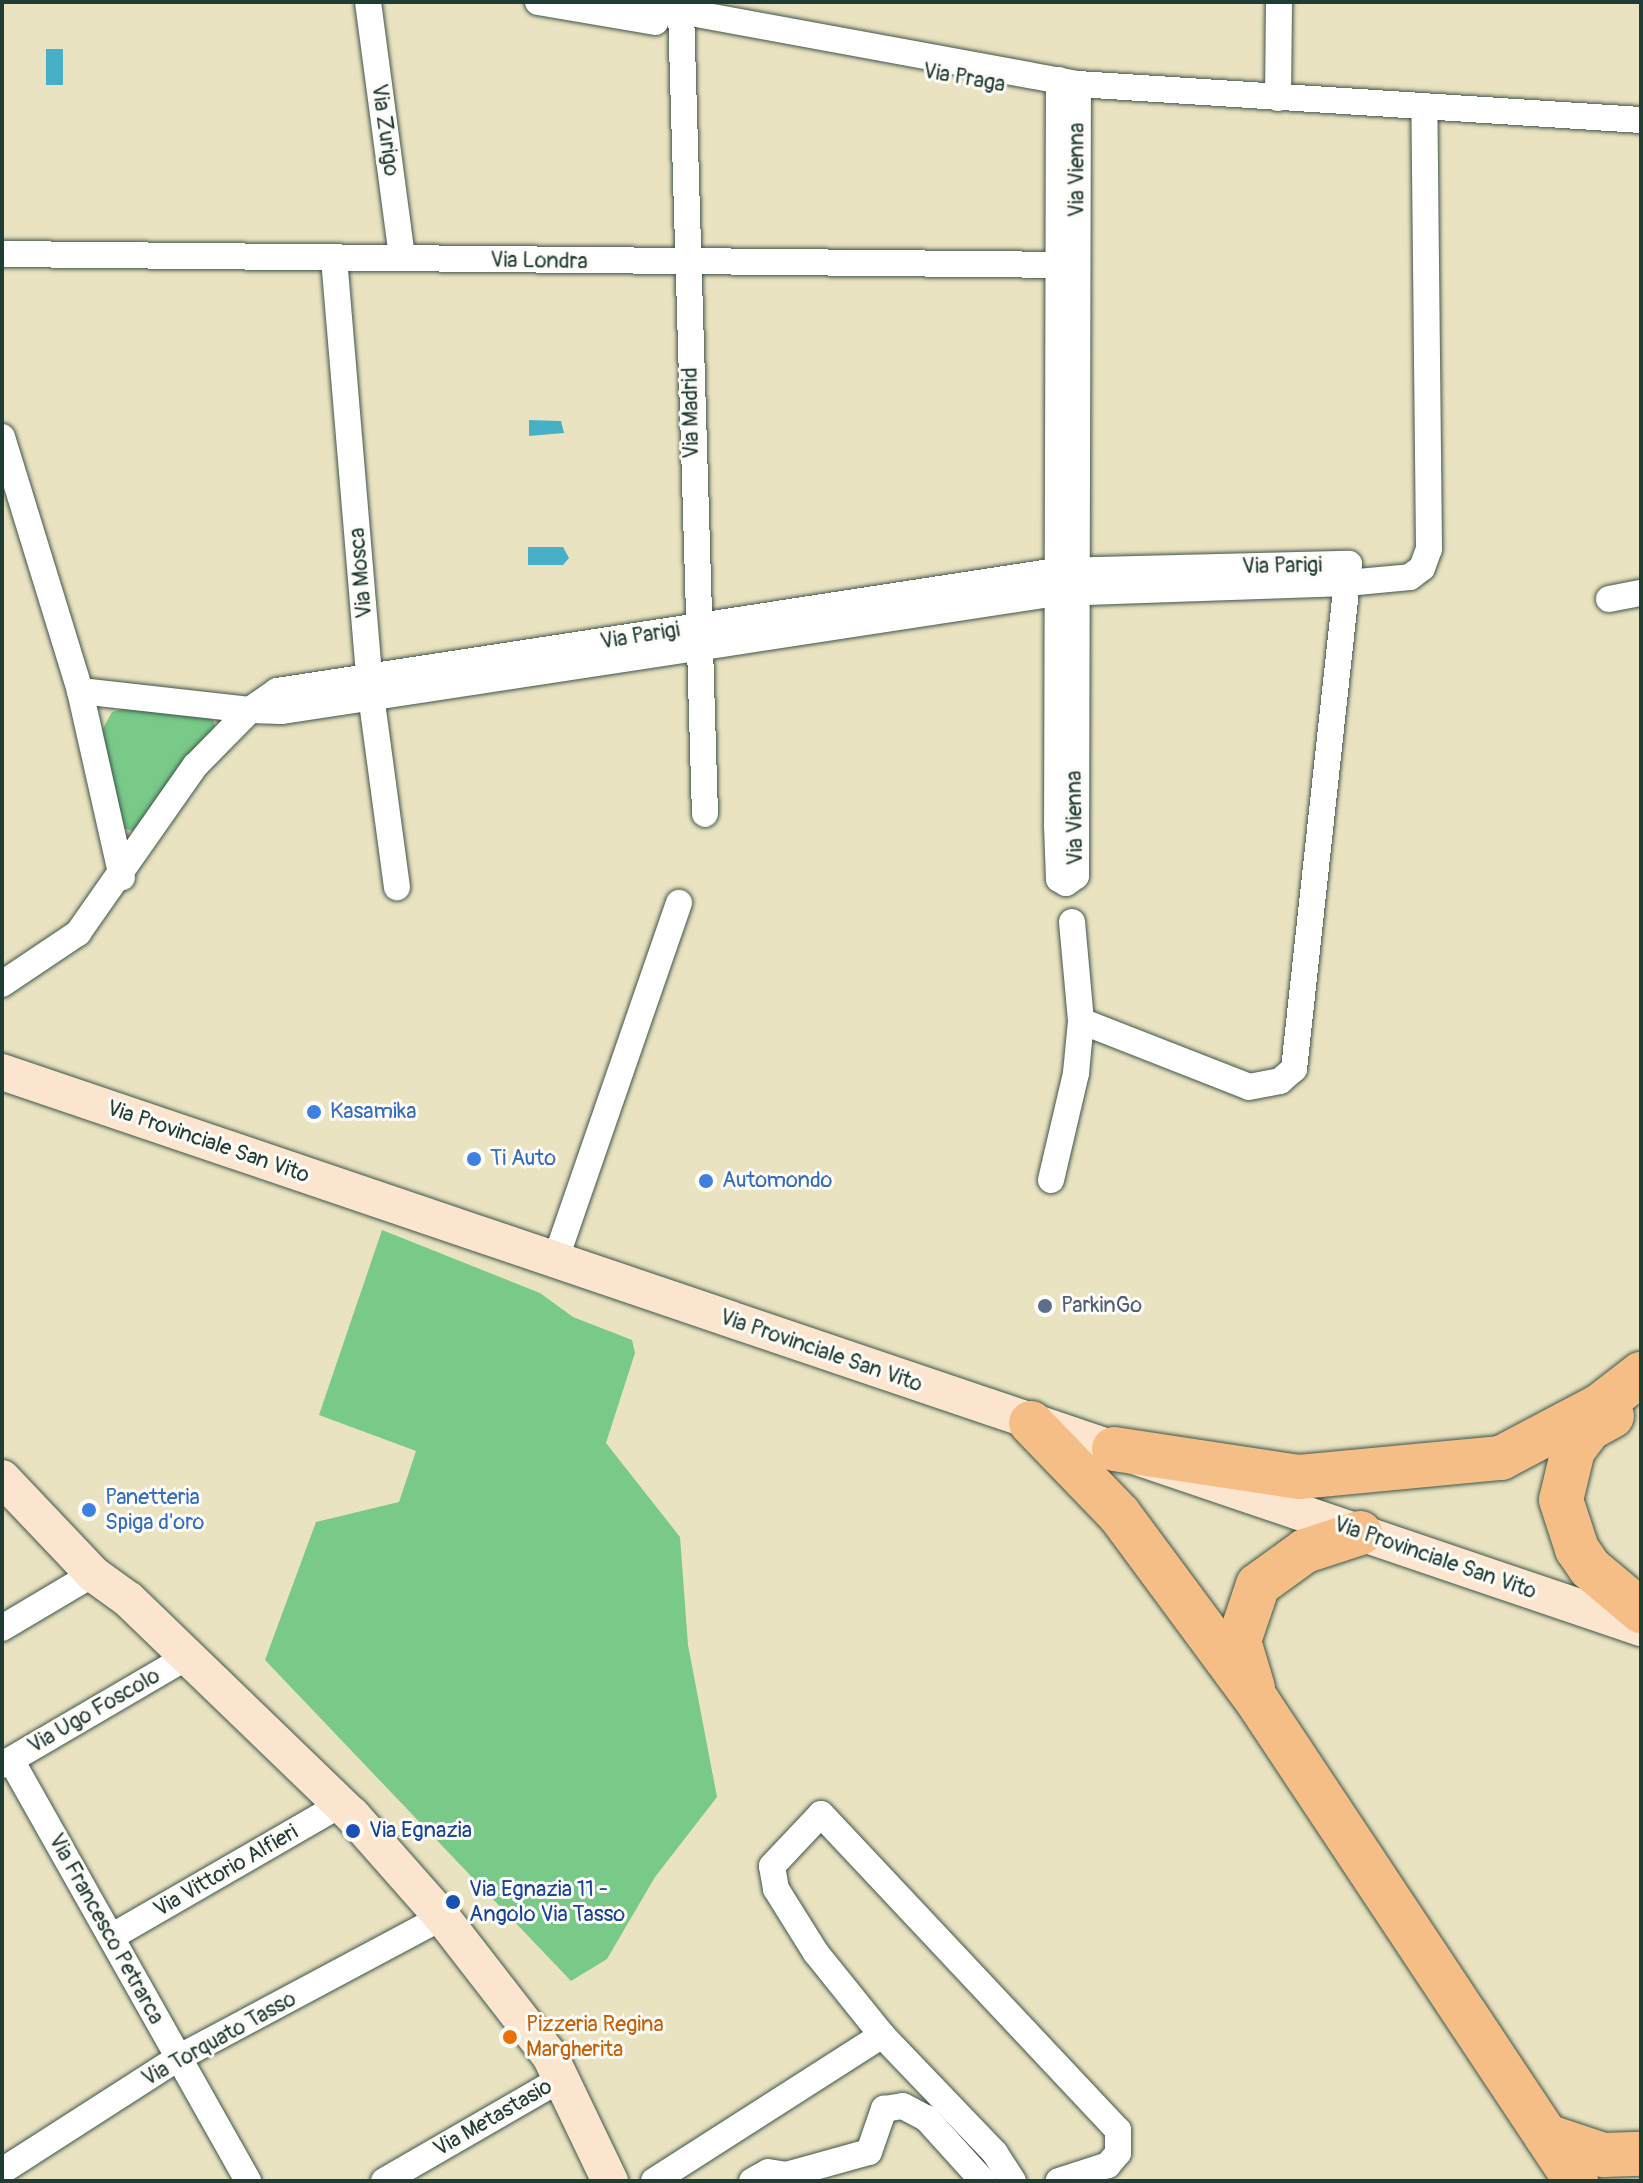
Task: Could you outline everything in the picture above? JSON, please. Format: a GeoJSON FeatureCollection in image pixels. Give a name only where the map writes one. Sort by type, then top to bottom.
{"type":"FeatureCollection","features":[{"type":"Feature","properties":{"kind":"highway"},"geometry":{"type":"LineString","coordinates":[[1114,1449],[1299,1477],[1501,1458],[1601,1405],[1641,1374]]}},
{"type":"Feature","properties":{"kind":"highway"},"geometry":{"type":"LineString","coordinates":[[1641,1403],[1589,1429],[1573,1450],[1561,1500],[1577,1549],[1590,1568],[1641,1611]]}},
{"type":"Feature","properties":{"kind":"highway"},"geometry":{"type":"LineString","coordinates":[[1031,1423],[1119,1514],[1258,1702],[1576,2181]]}},
{"type":"Feature","properties":{"kind":"highway"},"geometry":{"type":"LineString","coordinates":[[1258,1702],[1239,1641],[1258,1585],[1305,1551],[1360,1533]]}},
{"type":"Feature","properties":{"kind":"highway"},"geometry":{"type":"LineString","coordinates":[[1546,2136],[1603,2155],[1641,2154]]}},
{"type":"Feature","properties":{"kind":"main road","name":"Via Provinciale San Vito"},"geometry":{"type":"LineString","coordinates":[[2,1072],[1641,1628]]}},
{"type":"Feature","properties":{"kind":"main road"},"geometry":{"type":"LineString","coordinates":[[2,1478],[93,1574],[129,1600],[341,1804],[442,1917],[550,2056],[610,2181]]}},
{"type":"Feature","properties":{"kind":"street","name":"Via Zurigo"},"geometry":{"type":"LineString","coordinates":[[368,2],[402,258]]}},
{"type":"Feature","properties":{"kind":"street","name":"Via Praga"},"geometry":{"type":"LineString","coordinates":[[538,2],[682,19],[1069,90],[1355,118],[1393,105]]}},
{"type":"Feature","properties":{"kind":"street","name":"Via Praga"},"geometry":{"type":"LineString","coordinates":[[631,2],[682,19]]}},
{"type":"Feature","properties":{"kind":"street"},"geometry":{"type":"LineString","coordinates":[[1278,98],[1279,2]]}},
{"type":"Feature","properties":{"kind":"street","name":"Via Madrid"},"geometry":{"type":"LineString","coordinates":[[682,19],[697,637],[705,814]]}},
{"type":"Feature","properties":{"kind":"street","name":"Via Praga"},"geometry":{"type":"LineString","coordinates":[[1069,90],[1278,98],[1641,120]]}},
{"type":"Feature","properties":{"kind":"street","name":"Via Vienna"},"geometry":{"type":"LineString","coordinates":[[1066,582],[1076,876],[1066,883],[1059,879],[1057,825],[1066,582],[1069,90]]}},
{"type":"Feature","properties":{"kind":"street","name":"Via Parigi"},"geometry":{"type":"LineString","coordinates":[[80,691],[281,711],[370,687],[1066,582],[1347,583],[1410,577],[1422,568],[1429,549],[1424,108]]}},
{"type":"Feature","properties":{"kind":"street","name":"Via Londra"},"geometry":{"type":"LineString","coordinates":[[2,254],[1069,265]]}},
{"type":"Feature","properties":{"kind":"street","name":"Via Mosca"},"geometry":{"type":"LineString","coordinates":[[334,258],[370,687],[397,887]]}},
{"type":"Feature","properties":{"kind":"street"},"geometry":{"type":"LineString","coordinates":[[2,437],[80,691],[122,877]]}},
{"type":"Feature","properties":{"kind":"street"},"geometry":{"type":"LineString","coordinates":[[1081,1021],[1249,1087],[1280,1081],[1294,1069],[1347,583]]}},
{"type":"Feature","properties":{"kind":"street"},"geometry":{"type":"LineString","coordinates":[[1609,599],[1641,593]]}},
{"type":"Feature","properties":{"kind":"street"},"geometry":{"type":"LineString","coordinates":[[2,984],[13,969],[78,933],[122,877],[195,766],[250,710]]}},
{"type":"Feature","properties":{"kind":"street"},"geometry":{"type":"LineString","coordinates":[[555,1261],[679,903]]}},
{"type":"Feature","properties":{"kind":"street"},"geometry":{"type":"LineString","coordinates":[[1051,1180],[1076,1073],[1081,1021],[1072,922]]}},
{"type":"Feature","properties":{"kind":"street"},"geometry":{"type":"LineString","coordinates":[[2,1628],[93,1574]]}},
{"type":"Feature","properties":{"kind":"street","name":"Via Ugo Foscolo"},"geometry":{"type":"LineString","coordinates":[[7,1763],[187,1657]]}},
{"type":"Feature","properties":{"kind":"street","name":"Via Francesco Petrarca"},"geometry":{"type":"LineString","coordinates":[[7,1763],[111,1937],[248,2181]]}},
{"type":"Feature","properties":{"kind":"street","name":"Via Vittorio Alfieri"},"geometry":{"type":"LineString","coordinates":[[111,1937],[341,1804]]}},
{"type":"Feature","properties":{"kind":"street"},"geometry":{"type":"LineString","coordinates":[[1013,2181],[999,2167],[995,2153],[882,2035],[816,1953],[776,1889],[772,1866],[821,1814],[1118,2130],[1118,2153],[1108,2165],[1059,2181]]}},
{"type":"Feature","properties":{"kind":"street","name":"Via Torquato Tasso"},"geometry":{"type":"LineString","coordinates":[[2,2171],[178,2058],[442,1917]]}},
{"type":"Feature","properties":{"kind":"street"},"geometry":{"type":"LineString","coordinates":[[654,2181],[882,2035]]}},
{"type":"Feature","properties":{"kind":"street","name":"Via Metastasio"},"geometry":{"type":"LineString","coordinates":[[384,2181],[561,2079]]}},
{"type":"Feature","properties":{"kind":"street"},"geometry":{"type":"LineString","coordinates":[[752,2181],[768,2172],[786,2175],[869,2152],[884,2109],[903,2106],[926,2118],[983,2181]]}},
{"type":"Feature","properties":{"kind":"green space"},"geometry":{"type":"Polygon","coordinates":[[[123,709],[212,716],[215,726],[139,830],[132,831],[123,828],[100,734],[112,712],[123,709]]]}},
{"type":"Feature","properties":{"kind":"green space"},"geometry":{"type":"Polygon","coordinates":[[[382,1230],[540,1293],[573,1317],[632,1340],[635,1353],[606,1443],[680,1537],[688,1645],[717,1797],[655,1877],[607,1959],[571,1981],[265,1660],[316,1522],[399,1502],[416,1451],[319,1415],[382,1230]]]}},
{"type":"Feature","properties":{"kind":"water"},"geometry":{"type":"Polygon","coordinates":[[[46,49],[63,49],[63,85],[46,85],[46,49]]]}},
{"type":"Feature","properties":{"kind":"water"},"geometry":{"type":"Polygon","coordinates":[[[529,420],[561,421],[564,433],[529,436],[529,420]]]}},
{"type":"Feature","properties":{"kind":"water"},"geometry":{"type":"Polygon","coordinates":[[[528,547],[563,547],[569,558],[563,565],[528,565],[528,547]]]}},
{"type":"Feature","properties":{"kind":"place","name":"Kasamika"},"geometry":{"type":"Point","coordinates":[314,1112]}},
{"type":"Feature","properties":{"kind":"place","name":"Ti Auto"},"geometry":{"type":"Point","coordinates":[474,1159]}},
{"type":"Feature","properties":{"kind":"place","name":"Automondo"},"geometry":{"type":"Point","coordinates":[706,1181]}},
{"type":"Feature","properties":{"kind":"place","name":"ParkinGo"},"geometry":{"type":"Point","coordinates":[1045,1306]}},
{"type":"Feature","properties":{"kind":"place","name":"Panetteria Spiga d'oro"},"geometry":{"type":"Point","coordinates":[89,1510]}},
{"type":"Feature","properties":{"kind":"place","name":"Via Egnazia"},"geometry":{"type":"Point","coordinates":[353,1831]}},
{"type":"Feature","properties":{"kind":"place","name":"Via Egnazia 11 - Angolo Via Tasso"},"geometry":{"type":"Point","coordinates":[453,1902]}},
{"type":"Feature","properties":{"kind":"place","name":"Pizzeria Regina Margherita"},"geometry":{"type":"Point","coordinates":[510,2037]}}]}
